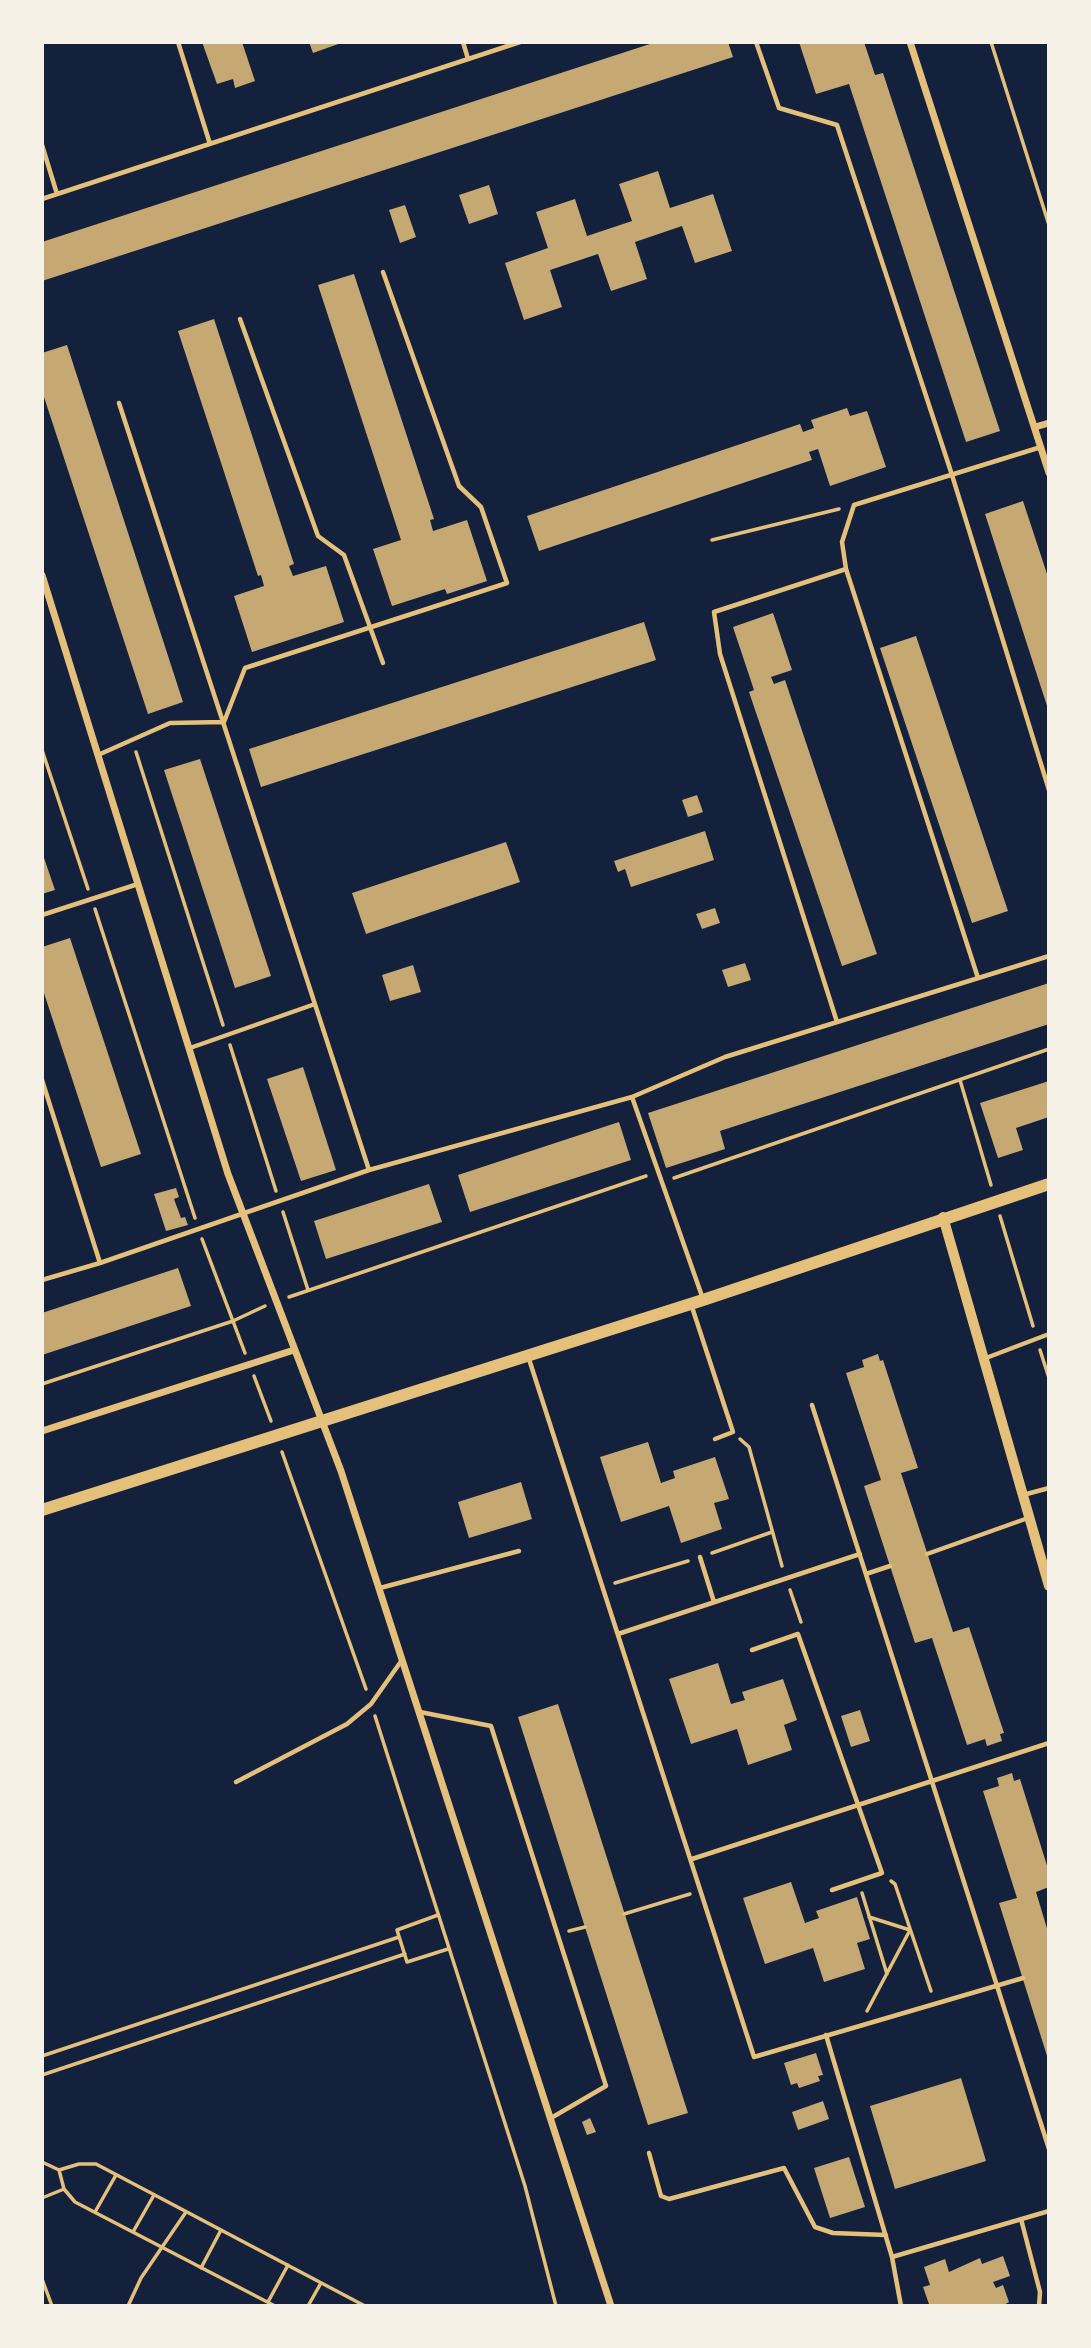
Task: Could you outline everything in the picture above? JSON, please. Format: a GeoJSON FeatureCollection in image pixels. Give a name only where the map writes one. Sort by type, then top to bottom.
{"type":"FeatureCollection","features":[{"type":"Feature","properties":{"kind":"main road"},"geometry":{"type":"LineString","coordinates":[[42,1510],[697,1302],[943,1217],[1049,1184]]}},
{"type":"Feature","properties":{"kind":"street"},"geometry":{"type":"LineString","coordinates":[[911,42],[1049,473]]}},
{"type":"Feature","properties":{"kind":"street"},"geometry":{"type":"LineString","coordinates":[[1035,427],[1049,423]]}},
{"type":"Feature","properties":{"kind":"street"},"geometry":{"type":"LineString","coordinates":[[42,575],[189,1048],[243,1212],[341,1471],[611,2306]]}},
{"type":"Feature","properties":{"kind":"street"},"geometry":{"type":"LineString","coordinates":[[943,1217],[1049,1586]]}},
{"type":"Feature","properties":{"kind":"street"},"geometry":{"type":"LineString","coordinates":[[42,1431],[294,1350]]}},
{"type":"Feature","properties":{"kind":"lane"},"geometry":{"type":"LineString","coordinates":[[178,42],[210,144]]}},
{"type":"Feature","properties":{"kind":"lane"},"geometry":{"type":"LineString","coordinates":[[463,42],[468,59]]}},
{"type":"Feature","properties":{"kind":"lane"},"geometry":{"type":"LineString","coordinates":[[42,200],[520,42]]}},
{"type":"Feature","properties":{"kind":"lane"},"geometry":{"type":"LineString","coordinates":[[757,42],[779,108],[837,125],[952,474],[1049,790]]}},
{"type":"Feature","properties":{"kind":"lane"},"geometry":{"type":"LineString","coordinates":[[42,145],[57,194]]}},
{"type":"Feature","properties":{"kind":"lane"},"geometry":{"type":"LineString","coordinates":[[224,722],[245,668],[508,583],[481,507],[459,486],[383,272]]}},
{"type":"Feature","properties":{"kind":"lane"},"geometry":{"type":"LineString","coordinates":[[240,318],[318,536],[344,555],[372,626],[383,663]]}},
{"type":"Feature","properties":{"kind":"lane"},"geometry":{"type":"LineString","coordinates":[[119,402],[369,1170]]}},
{"type":"Feature","properties":{"kind":"lane"},"geometry":{"type":"LineString","coordinates":[[978,978],[846,569],[842,542],[854,505],[1041,447]]}},
{"type":"Feature","properties":{"kind":"lane"},"geometry":{"type":"LineString","coordinates":[[837,1022],[720,654],[714,612],[846,569]]}},
{"type":"Feature","properties":{"kind":"lane"},"geometry":{"type":"LineString","coordinates":[[97,755],[170,723],[224,722]]}},
{"type":"Feature","properties":{"kind":"lane"},"geometry":{"type":"LineString","coordinates":[[42,915],[138,884]]}},
{"type":"Feature","properties":{"kind":"lane"},"geometry":{"type":"LineString","coordinates":[[42,1280],[100,1263],[369,1170],[632,1097],[725,1057],[1049,956]]}},
{"type":"Feature","properties":{"kind":"lane"},"geometry":{"type":"LineString","coordinates":[[189,1048],[316,1004]]}},
{"type":"Feature","properties":{"kind":"lane"},"geometry":{"type":"LineString","coordinates":[[42,1080],[100,1263]]}},
{"type":"Feature","properties":{"kind":"lane"},"geometry":{"type":"LineString","coordinates":[[632,1097],[662,1182],[733,1432],[715,1439]]}},
{"type":"Feature","properties":{"kind":"lane"},"geometry":{"type":"LineString","coordinates":[[982,1360],[1049,1334]]}},
{"type":"Feature","properties":{"kind":"lane"},"geometry":{"type":"LineString","coordinates":[[527,1355],[692,1858],[754,2057],[1023,1978]]}},
{"type":"Feature","properties":{"kind":"lane"},"geometry":{"type":"LineString","coordinates":[[811,1405],[1049,2149]]}},
{"type":"Feature","properties":{"kind":"lane"},"geometry":{"type":"LineString","coordinates":[[1022,1495],[1049,1488]]}},
{"type":"Feature","properties":{"kind":"lane"},"geometry":{"type":"LineString","coordinates":[[928,1554],[1029,1518]]}},
{"type":"Feature","properties":{"kind":"lane"},"geometry":{"type":"LineString","coordinates":[[380,1588],[519,1552]]}},
{"type":"Feature","properties":{"kind":"lane"},"geometry":{"type":"LineString","coordinates":[[618,1634],[860,1554]]}},
{"type":"Feature","properties":{"kind":"lane"},"geometry":{"type":"LineString","coordinates":[[700,1557],[714,1602]]}},
{"type":"Feature","properties":{"kind":"lane"},"geometry":{"type":"LineString","coordinates":[[866,1574],[890,1566]]}},
{"type":"Feature","properties":{"kind":"lane"},"geometry":{"type":"LineString","coordinates":[[752,1650],[798,1634],[860,1805],[882,1872],[832,1890]]}},
{"type":"Feature","properties":{"kind":"lane"},"geometry":{"type":"LineString","coordinates":[[236,1782],[348,1724],[371,1704],[403,1659]]}},
{"type":"Feature","properties":{"kind":"lane"},"geometry":{"type":"LineString","coordinates":[[420,1712],[491,1726],[606,2087],[551,2118]]}},
{"type":"Feature","properties":{"kind":"lane"},"geometry":{"type":"LineString","coordinates":[[692,1858],[1049,1743]]}},
{"type":"Feature","properties":{"kind":"lane"},"geometry":{"type":"LineString","coordinates":[[826,2035],[886,2235],[901,2306]]}},
{"type":"Feature","properties":{"kind":"lane"},"geometry":{"type":"LineString","coordinates":[[649,2153],[661,2196],[669,2199],[784,2168],[815,2227],[833,2233],[886,2235]]}},
{"type":"Feature","properties":{"kind":"lane"},"geometry":{"type":"LineString","coordinates":[[892,2257],[1049,2211]]}},
{"type":"Feature","properties":{"kind":"lane"},"geometry":{"type":"LineString","coordinates":[[1021,2219],[1040,2292],[1039,2306]]}},
{"type":"Feature","properties":{"kind":"path"},"geometry":{"type":"LineString","coordinates":[[991,42],[1049,225]]}},
{"type":"Feature","properties":{"kind":"path"},"geometry":{"type":"LineString","coordinates":[[712,540],[854,505]]}},
{"type":"Feature","properties":{"kind":"path"},"geometry":{"type":"LineString","coordinates":[[132,740],[308,1290]]}},
{"type":"Feature","properties":{"kind":"path"},"geometry":{"type":"LineString","coordinates":[[42,750],[198,1230],[276,1434],[371,1704],[525,2186],[556,2306]]}},
{"type":"Feature","properties":{"kind":"path"},"geometry":{"type":"LineString","coordinates":[[662,1182],[1049,1049]]}},
{"type":"Feature","properties":{"kind":"path"},"geometry":{"type":"LineString","coordinates":[[960,1080],[1049,1378]]}},
{"type":"Feature","properties":{"kind":"path"},"geometry":{"type":"LineString","coordinates":[[42,1384],[233,1321],[276,1301],[658,1172]]}},
{"type":"Feature","properties":{"kind":"path"},"geometry":{"type":"LineString","coordinates":[[733,1432],[749,1447],[785,1579],[801,1622],[798,1634]]}},
{"type":"Feature","properties":{"kind":"path"},"geometry":{"type":"LineString","coordinates":[[882,1872],[895,1884],[936,2004]]}},
{"type":"Feature","properties":{"kind":"path"},"geometry":{"type":"LineString","coordinates":[[858,1881],[887,1974]]}},
{"type":"Feature","properties":{"kind":"path"},"geometry":{"type":"LineString","coordinates":[[625,1914],[702,1891]]}},
{"type":"Feature","properties":{"kind":"path"},"geometry":{"type":"LineString","coordinates":[[438,1915],[397,1930],[407,1962],[449,1949]]}},
{"type":"Feature","properties":{"kind":"path"},"geometry":{"type":"LineString","coordinates":[[869,1917],[910,1930]]}},
{"type":"Feature","properties":{"kind":"path"},"geometry":{"type":"LineString","coordinates":[[860,2026],[910,1930]]}},
{"type":"Feature","properties":{"kind":"path"},"geometry":{"type":"LineString","coordinates":[[42,2056],[399,1937]]}},
{"type":"Feature","properties":{"kind":"path"},"geometry":{"type":"LineString","coordinates":[[42,2074],[405,1954]]}},
{"type":"Feature","properties":{"kind":"path"},"geometry":{"type":"LineString","coordinates":[[42,2162],[59,2170],[79,2164],[96,2164],[365,2306]]}},
{"type":"Feature","properties":{"kind":"path"},"geometry":{"type":"LineString","coordinates":[[59,2170],[64,2189],[75,2202],[275,2306]]}},
{"type":"Feature","properties":{"kind":"path"},"geometry":{"type":"LineString","coordinates":[[95,2212],[116,2175]]}},
{"type":"Feature","properties":{"kind":"path"},"geometry":{"type":"LineString","coordinates":[[42,2198],[64,2189]]}},
{"type":"Feature","properties":{"kind":"path"},"geometry":{"type":"LineString","coordinates":[[133,2232],[154,2195]]}},
{"type":"Feature","properties":{"kind":"path"},"geometry":{"type":"LineString","coordinates":[[128,2306],[141,2278],[186,2212]]}},
{"type":"Feature","properties":{"kind":"path"},"geometry":{"type":"LineString","coordinates":[[201,2268],[221,2231]]}},
{"type":"Feature","properties":{"kind":"path"},"geometry":{"type":"LineString","coordinates":[[268,2302],[288,2265]]}},
{"type":"Feature","properties":{"kind":"path"},"geometry":{"type":"LineString","coordinates":[[42,2279],[52,2306]]}},
{"type":"Feature","properties":{"kind":"path"},"geometry":{"type":"LineString","coordinates":[[308,2306],[321,2283]]}},
{"type":"Feature","properties":{"kind":"path"},"geometry":{"type":"LineString","coordinates":[[352,2306],[355,2301]]}},
{"type":"Feature","properties":{"kind":"building"},"geometry":{"type":"Polygon","coordinates":[[[202,42],[242,42],[255,81],[235,88],[233,79],[217,84],[202,42]]]}},
{"type":"Feature","properties":{"kind":"building"},"geometry":{"type":"Polygon","coordinates":[[[309,42],[344,42],[313,53],[309,42]]]}},
{"type":"Feature","properties":{"kind":"building"},"geometry":{"type":"Polygon","coordinates":[[[656,42],[728,42],[733,57],[42,281],[42,242],[656,42]]]}},
{"type":"Feature","properties":{"kind":"building"},"geometry":{"type":"Polygon","coordinates":[[[799,42],[864,42],[875,75],[883,73],[1000,431],[966,442],[849,84],[816,94],[799,42]]]}},
{"type":"Feature","properties":{"kind":"building"},"geometry":{"type":"Polygon","coordinates":[[[658,171],[670,208],[713,194],[732,251],[695,263],[682,226],[635,242],[647,279],[611,291],[598,254],[550,270],[562,307],[524,320],[505,263],[548,248],[536,212],[575,199],[587,236],[632,221],[619,184],[658,171]]]}},
{"type":"Feature","properties":{"kind":"building"},"geometry":{"type":"Polygon","coordinates":[[[489,185],[498,214],[469,224],[459,195],[489,185]]]}},
{"type":"Feature","properties":{"kind":"building"},"geometry":{"type":"Polygon","coordinates":[[[405,205],[416,237],[400,243],[389,210],[405,205]]]}},
{"type":"Feature","properties":{"kind":"building"},"geometry":{"type":"Polygon","coordinates":[[[354,274],[434,519],[430,520],[433,531],[467,520],[487,581],[447,594],[445,589],[392,606],[373,549],[401,540],[318,285],[354,274]]]}},
{"type":"Feature","properties":{"kind":"building"},"geometry":{"type":"Polygon","coordinates":[[[214,319],[294,564],[289,566],[293,576],[326,566],[344,622],[252,652],[234,596],[264,586],[261,575],[258,576],[178,331],[214,319]]]}},
{"type":"Feature","properties":{"kind":"building"},"geometry":{"type":"Polygon","coordinates":[[[67,345],[183,702],[148,714],[42,391],[42,353],[67,345]]]}},
{"type":"Feature","properties":{"kind":"building"},"geometry":{"type":"Polygon","coordinates":[[[847,408],[850,416],[867,411],[886,467],[830,486],[818,449],[809,452],[812,460],[539,551],[527,516],[800,424],[803,432],[814,428],[811,420],[847,408]]]}},
{"type":"Feature","properties":{"kind":"building"},"geometry":{"type":"Polygon","coordinates":[[[1023,501],[1049,580],[1048,709],[985,514],[1023,501]]]}},
{"type":"Feature","properties":{"kind":"building"},"geometry":{"type":"Polygon","coordinates":[[[773,613],[792,670],[771,677],[774,684],[785,680],[877,954],[842,966],[749,692],[754,690],[733,627],[773,613]]]}},
{"type":"Feature","properties":{"kind":"building"},"geometry":{"type":"Polygon","coordinates":[[[644,622],[656,660],[261,787],[249,749],[644,622]]]}},
{"type":"Feature","properties":{"kind":"building"},"geometry":{"type":"Polygon","coordinates":[[[916,636],[1008,911],[972,923],[880,648],[916,636]]]}},
{"type":"Feature","properties":{"kind":"building"},"geometry":{"type":"Polygon","coordinates":[[[200,759],[271,976],[235,988],[164,770],[200,759]]]}},
{"type":"Feature","properties":{"kind":"building"},"geometry":{"type":"Polygon","coordinates":[[[697,795],[703,812],[688,817],[682,800],[697,795]]]}},
{"type":"Feature","properties":{"kind":"building"},"geometry":{"type":"Polygon","coordinates":[[[705,831],[714,860],[631,887],[625,869],[618,872],[614,861],[705,831]]]}},
{"type":"Feature","properties":{"kind":"building"},"geometry":{"type":"Polygon","coordinates":[[[506,842],[520,882],[366,934],[352,893],[506,842]]]}},
{"type":"Feature","properties":{"kind":"building"},"geometry":{"type":"Polygon","coordinates":[[[42,852],[55,890],[42,894],[42,852]]]}},
{"type":"Feature","properties":{"kind":"building"},"geometry":{"type":"Polygon","coordinates":[[[715,908],[720,923],[702,929],[696,914],[715,908]]]}},
{"type":"Feature","properties":{"kind":"building"},"geometry":{"type":"Polygon","coordinates":[[[70,938],[141,1154],[101,1167],[42,987],[42,947],[70,938]]]}},
{"type":"Feature","properties":{"kind":"building"},"geometry":{"type":"Polygon","coordinates":[[[745,963],[751,980],[728,987],[722,970],[745,963]]]}},
{"type":"Feature","properties":{"kind":"building"},"geometry":{"type":"Polygon","coordinates":[[[413,965],[421,992],[390,1001],[382,975],[413,965]]]}},
{"type":"Feature","properties":{"kind":"building"},"geometry":{"type":"Polygon","coordinates":[[[1049,983],[1049,1024],[720,1131],[725,1149],[666,1168],[648,1113],[1049,983]]]}},
{"type":"Feature","properties":{"kind":"building"},"geometry":{"type":"Polygon","coordinates":[[[303,1067],[336,1170],[301,1181],[267,1079],[303,1067]]]}},
{"type":"Feature","properties":{"kind":"building"},"geometry":{"type":"Polygon","coordinates":[[[1049,1081],[1049,1117],[1016,1128],[1023,1150],[998,1158],[980,1103],[1049,1081]]]}},
{"type":"Feature","properties":{"kind":"building"},"geometry":{"type":"Polygon","coordinates":[[[619,1122],[631,1160],[470,1212],[458,1175],[619,1122]]]}},
{"type":"Feature","properties":{"kind":"building"},"geometry":{"type":"Polygon","coordinates":[[[429,1184],[442,1222],[326,1259],[314,1221],[429,1184]]]}},
{"type":"Feature","properties":{"kind":"building"},"geometry":{"type":"Polygon","coordinates":[[[176,1188],[179,1197],[174,1199],[181,1218],[185,1217],[188,1225],[166,1231],[154,1194],[176,1188]]]}},
{"type":"Feature","properties":{"kind":"building"},"geometry":{"type":"Polygon","coordinates":[[[178,1268],[191,1306],[42,1355],[42,1313],[178,1268]]]}},
{"type":"Feature","properties":{"kind":"building"},"geometry":{"type":"Polygon","coordinates":[[[878,1354],[880,1361],[883,1360],[918,1468],[901,1473],[953,1632],[969,1627],[1004,1733],[1000,1734],[1002,1741],[987,1746],[985,1739],[967,1745],[932,1638],[915,1643],[864,1486],[881,1480],[846,1373],[864,1367],[862,1360],[878,1354]]]}},
{"type":"Feature","properties":{"kind":"building"},"geometry":{"type":"Polygon","coordinates":[[[648,1442],[661,1483],[675,1478],[673,1471],[715,1457],[729,1499],[714,1503],[722,1529],[681,1543],[669,1506],[621,1522],[600,1457],[648,1442]]]}},
{"type":"Feature","properties":{"kind":"building"},"geometry":{"type":"Polygon","coordinates":[[[521,1482],[532,1519],[469,1538],[458,1502],[521,1482]]]}},
{"type":"Feature","properties":{"kind":"building"},"geometry":{"type":"Polygon","coordinates":[[[718,1663],[731,1704],[745,1700],[742,1692],[783,1679],[797,1720],[784,1725],[792,1750],[748,1765],[737,1729],[691,1744],[669,1679],[718,1663]]]}},
{"type":"Feature","properties":{"kind":"building"},"geometry":{"type":"Polygon","coordinates":[[[558,1704],[688,2113],[648,2125],[518,1717],[558,1704]]]}},
{"type":"Feature","properties":{"kind":"building"},"geometry":{"type":"Polygon","coordinates":[[[860,1710],[870,1741],[851,1747],[841,1716],[860,1710]]]}},
{"type":"Feature","properties":{"kind":"building"},"geometry":{"type":"Polygon","coordinates":[[[1012,1773],[1014,1781],[1020,1779],[1049,1872],[1049,1887],[1036,1892],[1049,1935],[1048,2059],[999,1903],[1017,1898],[983,1791],[999,1786],[997,1778],[1012,1773]]]}},
{"type":"Feature","properties":{"kind":"building"},"geometry":{"type":"Polygon","coordinates":[[[791,1882],[805,1923],[819,1918],[816,1911],[857,1897],[870,1939],[857,1943],[865,1969],[824,1982],[813,1948],[765,1964],[743,1898],[791,1882]]]}},
{"type":"Feature","properties":{"kind":"building"},"geometry":{"type":"Polygon","coordinates":[[[816,2053],[823,2075],[818,2076],[820,2081],[799,2088],[797,2083],[791,2085],[784,2063],[816,2053]]]}},
{"type":"Feature","properties":{"kind":"building"},"geometry":{"type":"Polygon","coordinates":[[[961,2078],[986,2161],[895,2189],[870,2106],[961,2078]]]}},
{"type":"Feature","properties":{"kind":"building"},"geometry":{"type":"Polygon","coordinates":[[[823,2101],[829,2119],[798,2130],[792,2112],[823,2101]]]}},
{"type":"Feature","properties":{"kind":"building"},"geometry":{"type":"Polygon","coordinates":[[[590,2118],[596,2132],[587,2135],[582,2122],[590,2118]]]}},
{"type":"Feature","properties":{"kind":"building"},"geometry":{"type":"Polygon","coordinates":[[[849,2157],[865,2207],[830,2218],[814,2168],[849,2157]]]}},
{"type":"Feature","properties":{"kind":"building"},"geometry":{"type":"Polygon","coordinates":[[[1003,2256],[1010,2276],[993,2282],[996,2288],[1003,2285],[1009,2302],[1002,2306],[929,2304],[923,2287],[930,2285],[924,2267],[945,2259],[949,2272],[980,2258],[982,2264],[1003,2256]]]}}]}
